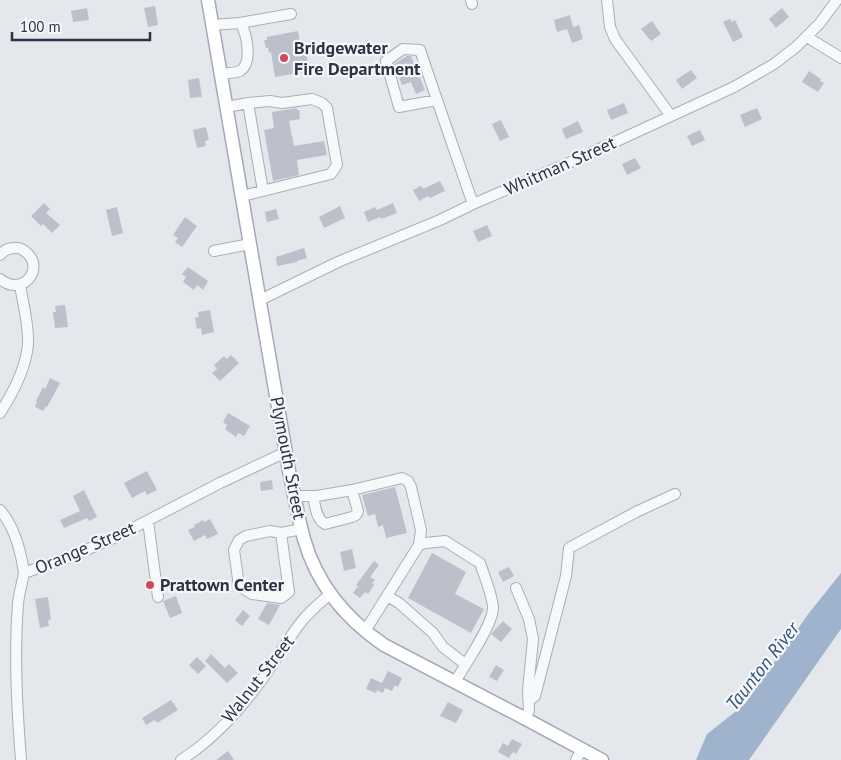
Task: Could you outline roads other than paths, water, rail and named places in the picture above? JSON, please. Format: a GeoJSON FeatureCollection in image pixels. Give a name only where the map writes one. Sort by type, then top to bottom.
{"type":"FeatureCollection","features":[{"type":"Feature","properties":{"kind":"main road","name":"Plymouth Street"},"geometry":{"type":"LineString","coordinates":[[208,0],[294,496],[304,539],[312,561],[330,594],[348,616],[384,645],[524,718],[579,755],[602,760]]}},
{"type":"Feature","properties":{"kind":"street"},"geometry":{"type":"LineString","coordinates":[[607,0],[610,27],[615,39],[672,116]]}},
{"type":"Feature","properties":{"kind":"street","name":"Whitman Street"},"geometry":{"type":"LineString","coordinates":[[260,300],[338,262],[440,220],[727,90],[761,72],[785,56],[807,37],[837,0]]}},
{"type":"Feature","properties":{"kind":"street"},"geometry":{"type":"LineString","coordinates":[[212,25],[240,23],[291,14]]}},
{"type":"Feature","properties":{"kind":"street"},"geometry":{"type":"LineString","coordinates":[[221,74],[239,72],[245,66],[249,56],[243,28],[240,23]]}},
{"type":"Feature","properties":{"kind":"street"},"geometry":{"type":"LineString","coordinates":[[807,37],[841,58]]}},
{"type":"Feature","properties":{"kind":"street"},"geometry":{"type":"LineString","coordinates":[[436,100],[399,106],[386,61],[403,49],[420,50],[473,204]]}},
{"type":"Feature","properties":{"kind":"street"},"geometry":{"type":"LineString","coordinates":[[227,107],[248,102],[270,101],[282,103],[312,99],[322,104],[327,108],[337,165],[331,174],[242,196]]}},
{"type":"Feature","properties":{"kind":"street"},"geometry":{"type":"LineString","coordinates":[[248,102],[263,191]]}},
{"type":"Feature","properties":{"kind":"street"},"geometry":{"type":"LineString","coordinates":[[214,251],[250,244]]}},
{"type":"Feature","properties":{"kind":"street"},"geometry":{"type":"LineString","coordinates":[[0,255],[7,249],[16,248],[24,250],[31,257],[34,264],[32,274],[27,282],[13,286],[6,284],[0,279]]}},
{"type":"Feature","properties":{"kind":"street"},"geometry":{"type":"LineString","coordinates":[[0,413],[21,373],[28,344],[28,331],[20,285]]}},
{"type":"Feature","properties":{"kind":"street","name":"Orange Street"},"geometry":{"type":"LineString","coordinates":[[20,760],[16,692],[16,637],[18,603],[24,573],[96,546],[286,452]]}},
{"type":"Feature","properties":{"kind":"street"},"geometry":{"type":"LineString","coordinates":[[294,496],[313,496],[352,490],[402,478],[408,481],[422,530],[419,545],[365,631]]}},
{"type":"Feature","properties":{"kind":"street"},"geometry":{"type":"LineString","coordinates":[[313,496],[318,518],[324,524],[356,515],[358,511],[352,490]]}},
{"type":"Feature","properties":{"kind":"street"},"geometry":{"type":"LineString","coordinates":[[529,701],[535,696],[566,576],[568,548],[636,512],[676,494]]}},
{"type":"Feature","properties":{"kind":"street"},"geometry":{"type":"LineString","coordinates":[[0,510],[13,532],[24,573]]}},
{"type":"Feature","properties":{"kind":"street"},"geometry":{"type":"LineString","coordinates":[[148,521],[158,597]]}},
{"type":"Feature","properties":{"kind":"street"},"geometry":{"type":"LineString","coordinates":[[281,533],[289,592],[281,598],[252,594],[240,586],[234,550],[239,540],[246,536],[270,531],[281,533],[302,529]]}},
{"type":"Feature","properties":{"kind":"street"},"geometry":{"type":"LineString","coordinates":[[419,545],[445,541],[480,563],[493,607],[492,616],[486,630],[455,682]]}},
{"type":"Feature","properties":{"kind":"street"},"geometry":{"type":"LineString","coordinates":[[516,588],[529,619],[533,639],[528,690],[529,711],[524,718]]}},
{"type":"Feature","properties":{"kind":"street","name":"Walnut Street"},"geometry":{"type":"LineString","coordinates":[[181,760],[215,733],[237,711],[259,684],[300,624],[330,594]]}},
{"type":"Feature","properties":{"kind":"street"},"geometry":{"type":"LineString","coordinates":[[387,596],[406,609],[433,633],[443,647],[465,664]]}},
{"type":"Feature","properties":{"kind":"water"},"geometry":{"type":"Polygon","coordinates":[[[841,573],[841,629],[749,760],[696,760],[707,734],[744,705],[809,613],[841,573]]]}},
{"type":"Feature","properties":{"kind":"place","name":"Bridgewater Fire Department"},"geometry":{"type":"Point","coordinates":[284,58]}},
{"type":"Feature","properties":{"kind":"place","name":"Prattown Center"},"geometry":{"type":"Point","coordinates":[150,585]}},
{"type":"Feature","properties":{"kind":"water label","name":"Taunton River"},"geometry":{"type":"Point","coordinates":[762,666]}}]}
